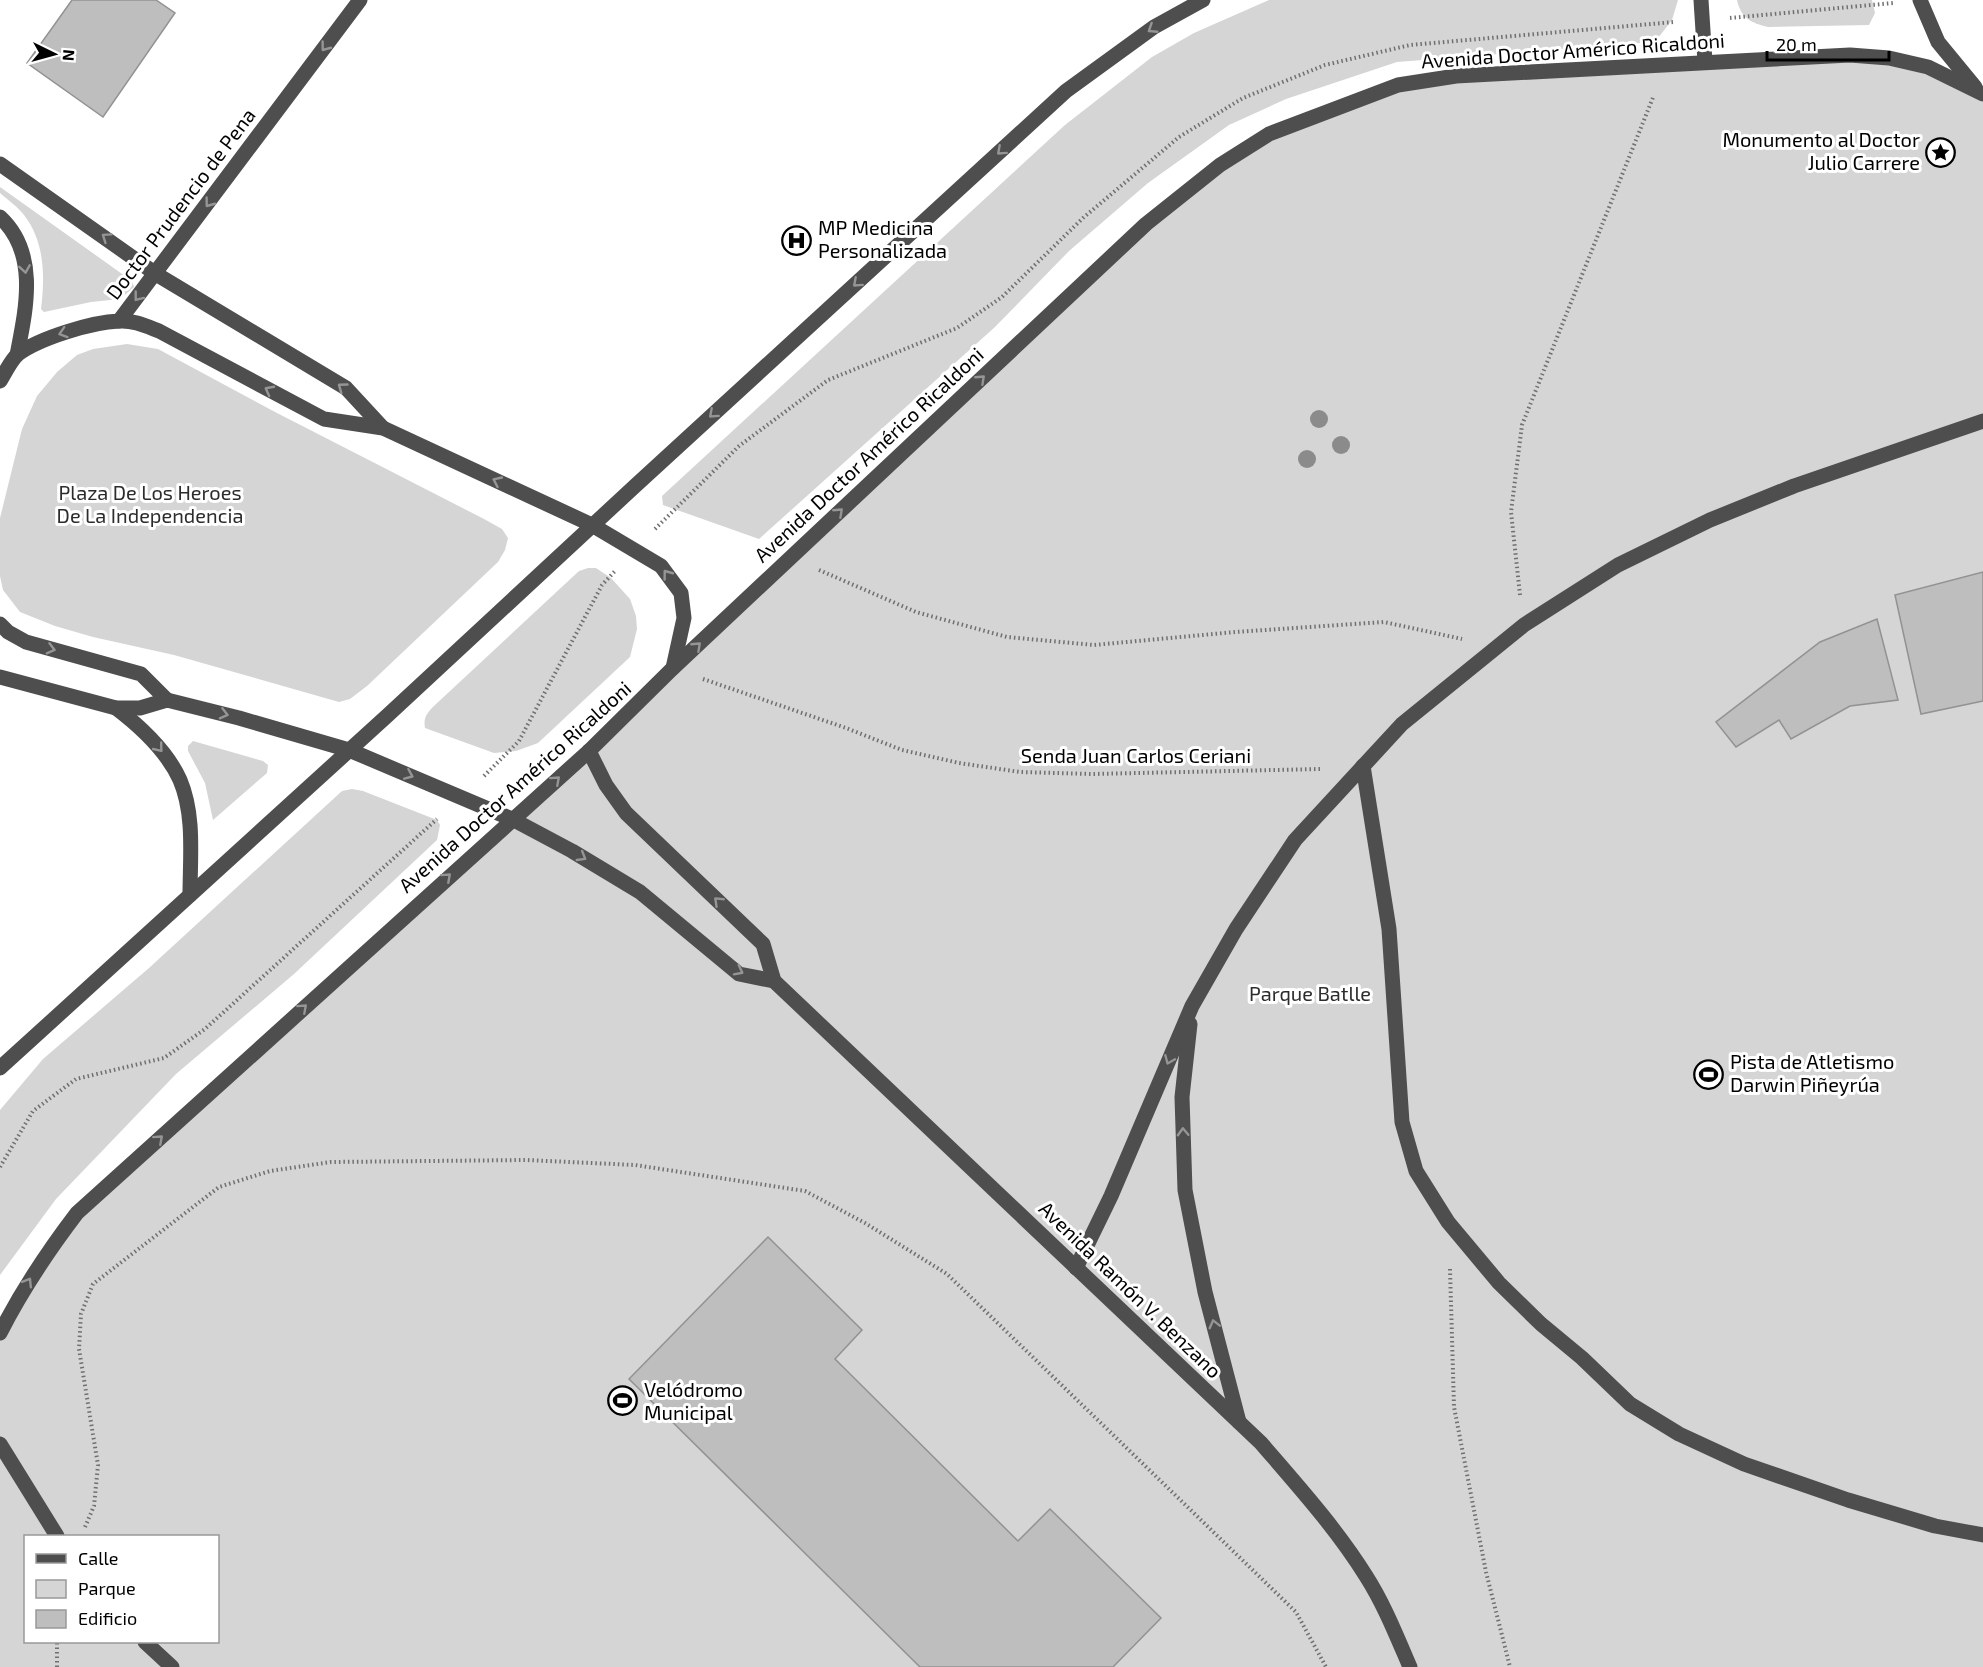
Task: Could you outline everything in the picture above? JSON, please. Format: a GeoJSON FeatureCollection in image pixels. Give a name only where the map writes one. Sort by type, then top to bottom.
{"type":"FeatureCollection","features":[{"type":"Feature","properties":{"kind":"street","name":"Doctor Prudencio de Pena"},"geometry":{"type":"LineString","coordinates":[[0,381],[17,355],[57,334],[120,321],[360,0]]}},
{"type":"Feature","properties":{"kind":"street"},"geometry":{"type":"LineString","coordinates":[[0,1068],[1066,91],[1154,27],[1203,0]]}},
{"type":"Feature","properties":{"kind":"street"},"geometry":{"type":"LineString","coordinates":[[1701,0],[1705,62]]}},
{"type":"Feature","properties":{"kind":"street"},"geometry":{"type":"LineString","coordinates":[[1920,0],[1938,42],[1982,95]]}},
{"type":"Feature","properties":{"kind":"street","name":"Avenida Doctor Américo Ricaldoni"},"geometry":{"type":"LineString","coordinates":[[0,1334],[15,1303],[45,1256],[77,1213],[589,751],[673,668],[1146,224],[1220,165],[1269,134],[1398,85],[1456,76],[1666,64],[1850,55],[1889,58],[1928,67],[1982,95]]}},
{"type":"Feature","properties":{"kind":"street"},"geometry":{"type":"LineString","coordinates":[[0,164],[156,274],[346,388],[383,428]]}},
{"type":"Feature","properties":{"kind":"street"},"geometry":{"type":"LineString","coordinates":[[0,217],[20,245],[26,267],[27,296],[17,355]]}},
{"type":"Feature","properties":{"kind":"street"},"geometry":{"type":"LineString","coordinates":[[120,321],[136,323],[159,331],[324,419],[383,428],[592,525],[661,566],[681,593],[684,618],[673,668]]}},
{"type":"Feature","properties":{"kind":"street"},"geometry":{"type":"LineString","coordinates":[[1076,1268],[1111,1196],[1192,1006],[1236,929],[1295,840],[1402,724],[1524,625],[1618,565],[1710,520],[1794,486],[1983,421]]}},
{"type":"Feature","properties":{"kind":"street"},"geometry":{"type":"LineString","coordinates":[[0,624],[8,632],[26,642],[141,674],[167,700]]}},
{"type":"Feature","properties":{"kind":"street"},"geometry":{"type":"LineString","coordinates":[[0,677],[116,708],[140,708],[167,700],[349,750],[512,819],[572,851],[640,892],[739,974],[774,981]]}},
{"type":"Feature","properties":{"kind":"street"},"geometry":{"type":"LineString","coordinates":[[116,708],[137,724],[154,742],[180,781],[188,809],[190,895]]}},
{"type":"Feature","properties":{"kind":"street","name":"Avenida Ramón V. Benzano"},"geometry":{"type":"LineString","coordinates":[[589,751],[606,785],[626,813],[763,944],[774,981],[1261,1443],[1316,1506],[1366,1577],[1410,1667]]}},
{"type":"Feature","properties":{"kind":"street"},"geometry":{"type":"LineString","coordinates":[[1363,766],[1389,929],[1401,1122],[1416,1171],[1448,1222],[1499,1283],[1541,1324],[1582,1358],[1630,1404],[1670,1428],[1744,1464],[1848,1500],[1935,1526],[1983,1535]]}},
{"type":"Feature","properties":{"kind":"street"},"geometry":{"type":"LineString","coordinates":[[1192,1006],[1182,1097],[1185,1191],[1206,1292],[1239,1422]]}},
{"type":"Feature","properties":{"kind":"street"},"geometry":{"type":"LineString","coordinates":[[0,1443],[56,1535]]}},
{"type":"Feature","properties":{"kind":"street"},"geometry":{"type":"LineString","coordinates":[[147,1643],[172,1667]]}},
{"type":"Feature","properties":{"kind":"path"},"geometry":{"type":"LineString","coordinates":[[1524,625],[1511,512],[1522,425],[1666,64]]}},
{"type":"Feature","properties":{"kind":"path"},"geometry":{"type":"LineString","coordinates":[[791,558],[916,612],[1007,637],[1094,645],[1235,632],[1384,622],[1497,646]]}},
{"type":"Feature","properties":{"kind":"path","name":"Senda Juan Carlos Ceriani"},"geometry":{"type":"LineString","coordinates":[[673,668],[846,728],[902,750],[1020,772],[1093,774],[1329,769],[1363,766]]}},
{"type":"Feature","properties":{"kind":"path"},"geometry":{"type":"LineString","coordinates":[[82,1535],[94,1506],[98,1465],[79,1349],[81,1314],[93,1284],[219,1187],[270,1171],[331,1162],[526,1160],[634,1165],[805,1191],[865,1223],[946,1274],[1296,1612],[1326,1667]]}},
{"type":"Feature","properties":{"kind":"path"},"geometry":{"type":"LineString","coordinates":[[1448,1222],[1454,1407],[1486,1572],[1510,1667]]}},
{"type":"Feature","properties":{"kind":"path"},"geometry":{"type":"LineString","coordinates":[[57,1643],[57,1667]]}},
{"type":"Feature","properties":{"kind":"green space"},"geometry":{"type":"Polygon","coordinates":[[[1269,0],[1678,0],[1672,20],[1658,38],[1641,43],[1397,62],[1286,99],[1229,125],[1148,183],[1069,251],[995,327],[759,539],[663,505],[662,496],[1065,125],[1152,57],[1194,33],[1269,0]]]}},
{"type":"Feature","properties":{"kind":"green space"},"geometry":{"type":"Polygon","coordinates":[[[1737,0],[1872,0],[1875,13],[1869,25],[1768,27],[1748,19],[1741,11],[1737,0]]]}},
{"type":"Feature","properties":{"kind":"green space","name":"Parque Batlle"},"geometry":{"type":"Polygon","coordinates":[[[1889,58],[1983,94],[1983,1667],[0,1667],[0,1333],[77,1213],[467,859],[1146,224],[1269,134],[1398,85],[1889,58]]]}},
{"type":"Feature","properties":{"kind":"green space"},"geometry":{"type":"Polygon","coordinates":[[[0,187],[132,281],[134,287],[120,299],[91,302],[44,312],[41,309],[43,272],[40,248],[31,225],[22,212],[0,193],[0,187]]]}},
{"type":"Feature","properties":{"kind":"green space","name":"Plaza De Los Heroes De La Independencia"},"geometry":{"type":"Polygon","coordinates":[[[127,344],[158,349],[484,519],[502,529],[508,538],[505,550],[498,562],[367,686],[350,699],[339,702],[174,655],[93,637],[55,626],[20,612],[3,590],[0,576],[0,518],[22,429],[37,396],[57,372],[77,355],[93,349],[127,344]]]}},
{"type":"Feature","properties":{"kind":"green space"},"geometry":{"type":"Polygon","coordinates":[[[596,568],[611,578],[630,599],[636,616],[637,629],[630,657],[538,743],[516,751],[494,753],[425,728],[426,715],[435,705],[579,571],[596,568]]]}},
{"type":"Feature","properties":{"kind":"green space"},"geometry":{"type":"Polygon","coordinates":[[[193,741],[263,761],[268,765],[267,773],[213,820],[205,783],[188,751],[188,746],[193,741]]]}},
{"type":"Feature","properties":{"kind":"green space"},"geometry":{"type":"Polygon","coordinates":[[[352,789],[363,791],[437,820],[440,825],[437,840],[294,974],[176,1074],[56,1199],[0,1275],[0,1110],[43,1059],[149,968],[342,791],[352,789]]]}},
{"type":"Feature","properties":{"kind":"building"},"geometry":{"type":"Polygon","coordinates":[[[72,0],[156,0],[175,13],[103,117],[27,63],[72,0]]]}},
{"type":"Feature","properties":{"kind":"building"},"geometry":{"type":"Polygon","coordinates":[[[1983,572],[1983,701],[1921,714],[1895,595],[1983,572]]]}},
{"type":"Feature","properties":{"kind":"building"},"geometry":{"type":"Polygon","coordinates":[[[1877,619],[1898,700],[1850,706],[1791,739],[1779,720],[1736,747],[1716,722],[1820,642],[1877,619]]]}},
{"type":"Feature","properties":{"kind":"building"},"geometry":{"type":"Polygon","coordinates":[[[768,1237],[862,1330],[835,1359],[1018,1541],[1050,1509],[1161,1618],[1113,1667],[920,1667],[629,1379],[768,1237]]]}},
{"type":"Feature","properties":{"kind":"place","name":"Monumento al Doctor Julio Carrere"},"geometry":{"type":"Point","coordinates":[1941,152]}},
{"type":"Feature","properties":{"kind":"place","name":"MP Medicina Personalizada"},"geometry":{"type":"Point","coordinates":[797,240]}},
{"type":"Feature","properties":{"kind":"place","name":"Pista de Atletismo Darwin Piñeyrúa"},"geometry":{"type":"Point","coordinates":[1709,1074]}},
{"type":"Feature","properties":{"kind":"place","name":"Velódromo Municipal"},"geometry":{"type":"Point","coordinates":[623,1401]}}]}
